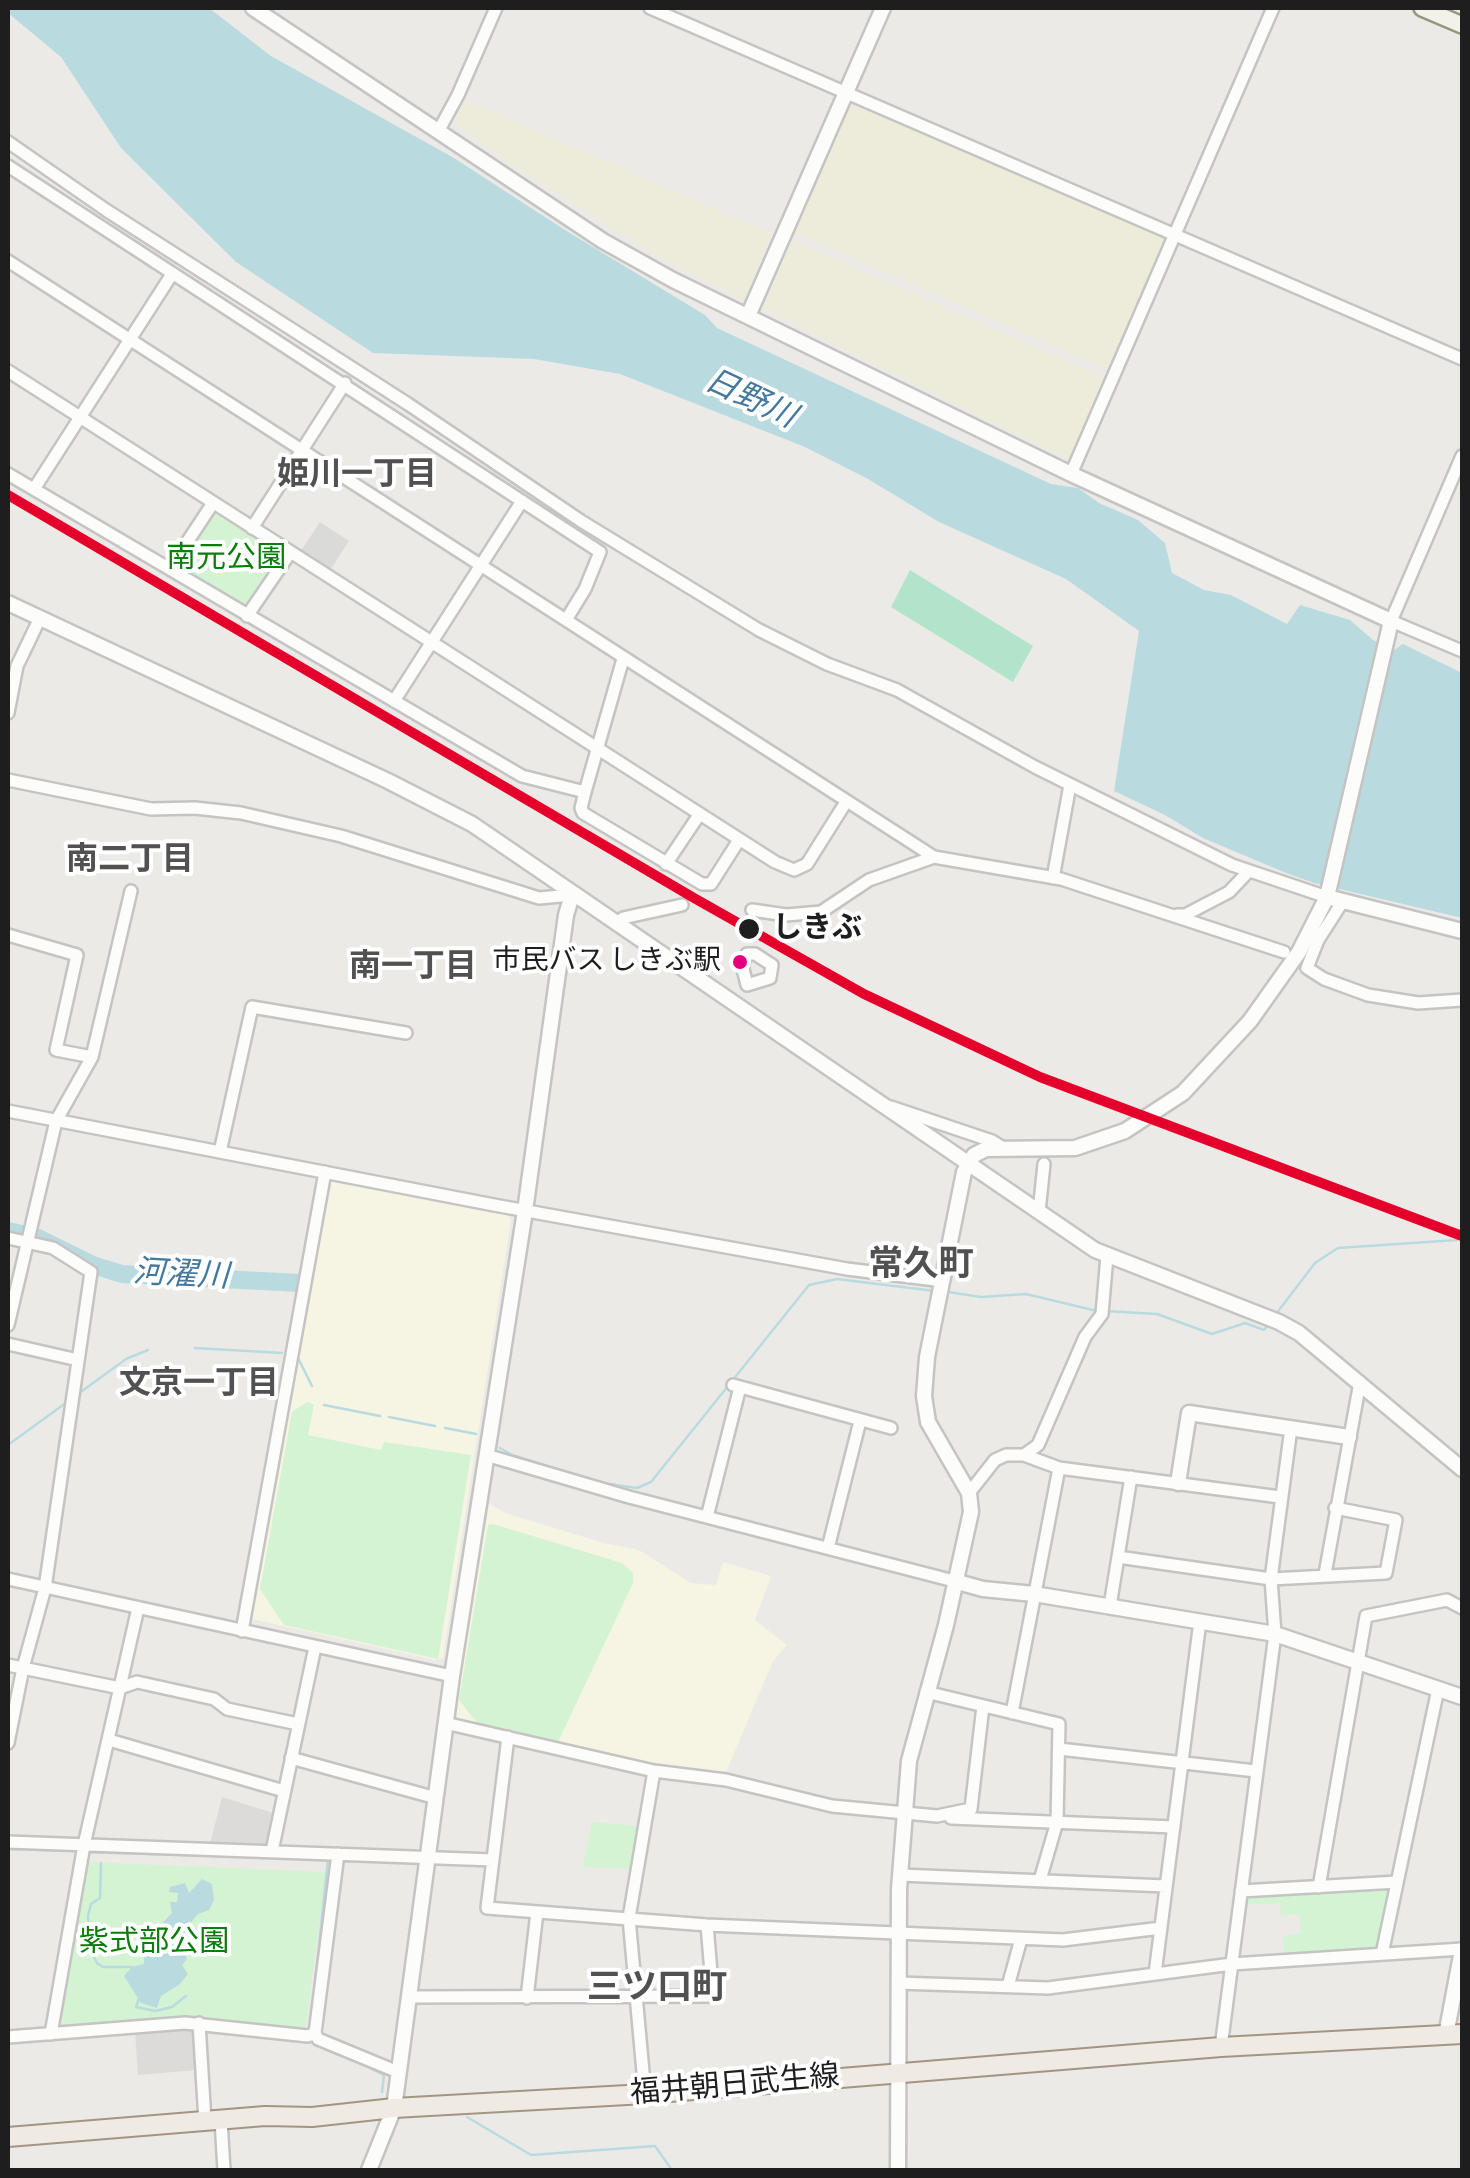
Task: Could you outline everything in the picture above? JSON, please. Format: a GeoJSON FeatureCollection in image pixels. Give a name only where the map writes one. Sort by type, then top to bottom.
{"type":"FeatureCollection","features":[{"type":"Feature","properties":{"kind":"main road"},"geometry":{"type":"LineString","coordinates":[[1422,8],[1462,25]]}},
{"type":"Feature","properties":{"kind":"main road","name":"福井朝日武生線"},"geometry":{"type":"LineString","coordinates":[[8,2136],[645,2094],[1221,2047],[1454,2035]]}},
{"type":"Feature","properties":{"kind":"street"},"geometry":{"type":"LineString","coordinates":[[253,8],[603,241],[1071,474],[1462,651]]}},
{"type":"Feature","properties":{"kind":"street"},"geometry":{"type":"LineString","coordinates":[[438,130],[458,95],[496,8]]}},
{"type":"Feature","properties":{"kind":"street"},"geometry":{"type":"LineString","coordinates":[[650,8],[1462,359]]}},
{"type":"Feature","properties":{"kind":"street"},"geometry":{"type":"LineString","coordinates":[[748,316],[882,8]]}},
{"type":"Feature","properties":{"kind":"street"},"geometry":{"type":"LineString","coordinates":[[1071,474],[1273,8]]}},
{"type":"Feature","properties":{"kind":"street"},"geometry":{"type":"LineString","coordinates":[[8,142],[106,210],[707,600],[806,654],[897,690],[1070,784],[1248,872],[1462,932]]}},
{"type":"Feature","properties":{"kind":"street"},"geometry":{"type":"LineString","coordinates":[[8,166],[600,552],[585,589],[566,620]]}},
{"type":"Feature","properties":{"kind":"street"},"geometry":{"type":"LineString","coordinates":[[8,261],[934,857],[1053,878],[1284,952]]}},
{"type":"Feature","properties":{"kind":"street"},"geometry":{"type":"LineString","coordinates":[[34,490],[172,274]]}},
{"type":"Feature","properties":{"kind":"street"},"geometry":{"type":"LineString","coordinates":[[8,371],[775,862],[801,869],[846,802]]}},
{"type":"Feature","properties":{"kind":"street"},"geometry":{"type":"LineString","coordinates":[[252,528],[345,383]]}},
{"type":"Feature","properties":{"kind":"street"},"geometry":{"type":"LineString","coordinates":[[898,2170],[900,1875],[910,1751],[946,1625],[971,1512],[969,1493],[928,1422],[924,1396],[968,1163],[980,1151],[1076,1148],[1116,1135],[1154,1115],[1184,1093],[1230,1045],[1298,952],[1328,894],[1391,621],[1462,456]]}},
{"type":"Feature","properties":{"kind":"street"},"geometry":{"type":"LineString","coordinates":[[8,474],[522,776],[585,792]]}},
{"type":"Feature","properties":{"kind":"street"},"geometry":{"type":"LineString","coordinates":[[394,702],[522,501]]}},
{"type":"Feature","properties":{"kind":"street"},"geometry":{"type":"LineString","coordinates":[[170,568],[213,504]]}},
{"type":"Feature","properties":{"kind":"street"},"geometry":{"type":"LineString","coordinates":[[247,616],[290,553]]}},
{"type":"Feature","properties":{"kind":"street"},"geometry":{"type":"LineString","coordinates":[[8,602],[472,824],[1107,1256],[1299,1333],[1462,1469]]}},
{"type":"Feature","properties":{"kind":"street"},"geometry":{"type":"LineString","coordinates":[[8,713],[17,666],[40,618]]}},
{"type":"Feature","properties":{"kind":"street"},"geometry":{"type":"LineString","coordinates":[[623,658],[585,792],[581,808],[584,813],[702,884],[711,884],[739,840]]}},
{"type":"Feature","properties":{"kind":"street"},"geometry":{"type":"LineString","coordinates":[[8,780],[122,805],[241,813],[341,836],[539,898],[572,895]]}},
{"type":"Feature","properties":{"kind":"street"},"geometry":{"type":"LineString","coordinates":[[1053,878],[1070,784]]}},
{"type":"Feature","properties":{"kind":"street"},"geometry":{"type":"LineString","coordinates":[[666,864],[699,815]]}},
{"type":"Feature","properties":{"kind":"street"},"geometry":{"type":"LineString","coordinates":[[752,910],[786,915],[821,912],[869,880],[934,857]]}},
{"type":"Feature","properties":{"kind":"street"},"geometry":{"type":"LineString","coordinates":[[1168,916],[1185,915],[1214,900],[1238,886],[1248,872]]}},
{"type":"Feature","properties":{"kind":"street"},"geometry":{"type":"LineString","coordinates":[[8,1324],[56,1121],[92,1057],[131,891]]}},
{"type":"Feature","properties":{"kind":"street"},"geometry":{"type":"LineString","coordinates":[[370,2170],[394,2108],[445,1723],[525,1210],[566,914],[572,895]]}},
{"type":"Feature","properties":{"kind":"street"},"geometry":{"type":"LineString","coordinates":[[1343,901],[1318,940],[1306,968],[1368,995],[1418,1002],[1462,1000]]}},
{"type":"Feature","properties":{"kind":"street"},"geometry":{"type":"LineString","coordinates":[[616,925],[622,918],[682,904]]}},
{"type":"Feature","properties":{"kind":"street"},"geometry":{"type":"LineString","coordinates":[[8,935],[76,955],[56,1050],[92,1057]]}},
{"type":"Feature","properties":{"kind":"street"},"geometry":{"type":"LineString","coordinates":[[736,1005],[747,985]]}},
{"type":"Feature","properties":{"kind":"street"},"geometry":{"type":"LineString","coordinates":[[220,1152],[252,1007],[406,1033]]}},
{"type":"Feature","properties":{"kind":"street"},"geometry":{"type":"LineString","coordinates":[[882,1106],[992,1141],[1003,1148]]}},
{"type":"Feature","properties":{"kind":"street"},"geometry":{"type":"LineString","coordinates":[[8,1112],[942,1288]]}},
{"type":"Feature","properties":{"kind":"street"},"geometry":{"type":"LineString","coordinates":[[1039,1212],[1044,1164]]}},
{"type":"Feature","properties":{"kind":"street"},"geometry":{"type":"LineString","coordinates":[[242,1631],[325,1172]]}},
{"type":"Feature","properties":{"kind":"street"},"geometry":{"type":"LineString","coordinates":[[8,1238],[53,1248],[91,1272],[45,1588],[8,1743]]}},
{"type":"Feature","properties":{"kind":"street"},"geometry":{"type":"LineString","coordinates":[[1024,1455],[1038,1445],[1085,1337],[1102,1314],[1107,1256]]}},
{"type":"Feature","properties":{"kind":"street"},"geometry":{"type":"LineString","coordinates":[[8,1344],[78,1360]]}},
{"type":"Feature","properties":{"kind":"street"},"geometry":{"type":"LineString","coordinates":[[1326,1574],[1360,1382]]}},
{"type":"Feature","properties":{"kind":"street"},"geometry":{"type":"LineString","coordinates":[[707,1517],[736,1386],[891,1428]]}},
{"type":"Feature","properties":{"kind":"street"},"geometry":{"type":"LineString","coordinates":[[1178,1484],[1188,1413],[1349,1438]]}},
{"type":"Feature","properties":{"kind":"street"},"geometry":{"type":"LineString","coordinates":[[828,1548],[860,1420]]}},
{"type":"Feature","properties":{"kind":"street"},"geometry":{"type":"LineString","coordinates":[[1221,2047],[1274,1634],[1272,1579],[1291,1428]]}},
{"type":"Feature","properties":{"kind":"street"},"geometry":{"type":"LineString","coordinates":[[486,1455],[983,1589],[1274,1634],[1462,1697]]}},
{"type":"Feature","properties":{"kind":"street"},"geometry":{"type":"LineString","coordinates":[[969,1493],[995,1460],[1006,1455],[1024,1455],[1059,1468],[1280,1497]]}},
{"type":"Feature","properties":{"kind":"street"},"geometry":{"type":"LineString","coordinates":[[1012,1713],[1059,1468]]}},
{"type":"Feature","properties":{"kind":"street"},"geometry":{"type":"LineString","coordinates":[[1110,1606],[1131,1478]]}},
{"type":"Feature","properties":{"kind":"street"},"geometry":{"type":"LineString","coordinates":[[1118,1557],[1272,1579],[1386,1573],[1396,1520],[1335,1508]]}},
{"type":"Feature","properties":{"kind":"street"},"geometry":{"type":"LineString","coordinates":[[8,1580],[452,1676]]}},
{"type":"Feature","properties":{"kind":"street"},"geometry":{"type":"LineString","coordinates":[[1318,1887],[1366,1616],[1447,1600],[1462,1608]]}},
{"type":"Feature","properties":{"kind":"street"},"geometry":{"type":"LineString","coordinates":[[52,2034],[84,1845],[138,1608]]}},
{"type":"Feature","properties":{"kind":"street"},"geometry":{"type":"LineString","coordinates":[[1154,1974],[1200,1621]]}},
{"type":"Feature","properties":{"kind":"street"},"geometry":{"type":"LineString","coordinates":[[272,1851],[315,1647]]}},
{"type":"Feature","properties":{"kind":"street"},"geometry":{"type":"LineString","coordinates":[[8,1665],[120,1688],[137,1682],[214,1698],[227,1709],[298,1724]]}},
{"type":"Feature","properties":{"kind":"street"},"geometry":{"type":"LineString","coordinates":[[1382,1954],[1438,1689]]}},
{"type":"Feature","properties":{"kind":"street"},"geometry":{"type":"LineString","coordinates":[[926,1692],[1059,1724],[1056,1822],[1040,1880]]}},
{"type":"Feature","properties":{"kind":"street"},"geometry":{"type":"LineString","coordinates":[[937,1816],[972,1809],[983,1706]]}},
{"type":"Feature","properties":{"kind":"street"},"geometry":{"type":"LineString","coordinates":[[445,1723],[654,1772],[726,1780],[832,1806],[904,1814],[1174,1827]]}},
{"type":"Feature","properties":{"kind":"street"},"geometry":{"type":"LineString","coordinates":[[508,1737],[487,1908],[707,1925],[1020,1939],[1063,1940],[1161,1928]]}},
{"type":"Feature","properties":{"kind":"street"},"geometry":{"type":"LineString","coordinates":[[109,1740],[284,1791]]}},
{"type":"Feature","properties":{"kind":"street"},"geometry":{"type":"LineString","coordinates":[[1058,1749],[1256,1771]]}},
{"type":"Feature","properties":{"kind":"street"},"geometry":{"type":"LineString","coordinates":[[291,1758],[436,1798]]}},
{"type":"Feature","properties":{"kind":"street"},"geometry":{"type":"LineString","coordinates":[[645,2094],[628,1918],[654,1772]]}},
{"type":"Feature","properties":{"kind":"street"},"geometry":{"type":"LineString","coordinates":[[8,1842],[493,1860]]}},
{"type":"Feature","properties":{"kind":"street"},"geometry":{"type":"LineString","coordinates":[[338,1854],[315,2032],[318,2039],[398,2072]]}},
{"type":"Feature","properties":{"kind":"street"},"geometry":{"type":"LineString","coordinates":[[900,1875],[1166,1886]]}},
{"type":"Feature","properties":{"kind":"street"},"geometry":{"type":"LineString","coordinates":[[1242,1892],[1397,1882]]}},
{"type":"Feature","properties":{"kind":"street"},"geometry":{"type":"LineString","coordinates":[[527,1998],[538,1912]]}},
{"type":"Feature","properties":{"kind":"street"},"geometry":{"type":"LineString","coordinates":[[409,1996],[713,1996],[707,1925]]}},
{"type":"Feature","properties":{"kind":"street"},"geometry":{"type":"LineString","coordinates":[[1008,1986],[1020,1939]]}},
{"type":"Feature","properties":{"kind":"street"},"geometry":{"type":"LineString","coordinates":[[898,1983],[1048,1988],[1232,1964],[1462,1950],[1454,2035]]}},
{"type":"Feature","properties":{"kind":"street"},"geometry":{"type":"LineString","coordinates":[[199,2024],[224,2170]]}},
{"type":"Feature","properties":{"kind":"street"},"geometry":{"type":"LineString","coordinates":[[8,2037],[199,2024],[308,2036],[315,2032]]}},
{"type":"Feature","properties":{"kind":"shaded area"},"geometry":{"type":"Polygon","coordinates":[[[320,522],[349,541],[328,573],[299,554],[320,522]]]}},
{"type":"Feature","properties":{"kind":"shaded area"},"geometry":{"type":"Polygon","coordinates":[[[331,1179],[506,1212],[511,1220],[443,1658],[436,1660],[252,1619],[327,1182],[331,1179]]]}},
{"type":"Feature","properties":{"kind":"shaded area"},"geometry":{"type":"Polygon","coordinates":[[[489,1504],[508,1514],[639,1550],[691,1583],[716,1585],[723,1562],[771,1576],[755,1620],[787,1645],[773,1661],[727,1770],[720,1774],[651,1766],[459,1721],[455,1713],[489,1504]]]}},
{"type":"Feature","properties":{"kind":"shaded area"},"geometry":{"type":"Polygon","coordinates":[[[222,1797],[273,1813],[266,1843],[210,1844],[222,1797]]]}},
{"type":"Feature","properties":{"kind":"shaded area"},"geometry":{"type":"Polygon","coordinates":[[[189,2028],[195,2033],[197,2070],[138,2075],[135,2032],[189,2028]]]}},
{"type":"Feature","properties":{"kind":"green space"},"geometry":{"type":"Polygon","coordinates":[[[463,99],[772,234],[744,301],[653,253],[524,173],[457,125],[456,110],[463,99]]]}},
{"type":"Feature","properties":{"kind":"green space"},"geometry":{"type":"Polygon","coordinates":[[[850,100],[1166,237],[1108,370],[794,232],[850,100]]]}},
{"type":"Feature","properties":{"kind":"green space"},"geometry":{"type":"Polygon","coordinates":[[[792,240],[1104,378],[1069,460],[763,308],[792,240]]]}},
{"type":"Feature","properties":{"kind":"green space","name":"南元公園"},"geometry":{"type":"Polygon","coordinates":[[[216,512],[273,548],[277,563],[248,607],[242,609],[178,569],[216,512]]]}},
{"type":"Feature","properties":{"kind":"green space"},"geometry":{"type":"Polygon","coordinates":[[[910,570],[1033,646],[1013,682],[891,607],[910,570]]]}},
{"type":"Feature","properties":{"kind":"green space"},"geometry":{"type":"Polygon","coordinates":[[[307,1402],[314,1404],[308,1435],[381,1450],[384,1442],[471,1455],[438,1659],[284,1625],[260,1589],[292,1412],[307,1402]]]}},
{"type":"Feature","properties":{"kind":"green space"},"geometry":{"type":"Polygon","coordinates":[[[488,1525],[622,1563],[633,1573],[633,1583],[557,1744],[478,1724],[459,1700],[488,1525]]]}},
{"type":"Feature","properties":{"kind":"green space"},"geometry":{"type":"Polygon","coordinates":[[[592,1822],[636,1826],[639,1831],[633,1869],[583,1867],[592,1822]]]}},
{"type":"Feature","properties":{"kind":"green space","name":"紫式部公園"},"geometry":{"type":"Polygon","coordinates":[[[85,1862],[326,1872],[305,2031],[196,2016],[62,2028],[58,2024],[85,1862]]]}},
{"type":"Feature","properties":{"kind":"green space"},"geometry":{"type":"Polygon","coordinates":[[[1392,1888],[1379,1947],[1284,1954],[1283,1936],[1301,1933],[1299,1914],[1281,1916],[1280,1903],[1243,1905],[1244,1896],[1392,1888]]]}},
{"type":"Feature","properties":{"kind":"water","name":"日野川"},"geometry":{"type":"Polygon","coordinates":[[[8,8],[209,8],[271,56],[454,158],[705,315],[717,328],[1051,484],[1078,488],[1099,503],[1138,520],[1165,543],[1172,573],[1204,590],[1231,595],[1287,624],[1300,605],[1350,620],[1373,640],[1394,650],[1403,644],[1462,673],[1462,918],[1286,873],[1203,838],[1114,791],[1139,631],[1066,579],[939,522],[805,447],[620,374],[534,359],[373,353],[236,262],[121,148],[61,57],[8,13],[8,8]]]}},
{"type":"Feature","properties":{"kind":"water"},"geometry":{"type":"Polygon","coordinates":[[[202,1879],[212,1884],[214,1900],[209,1910],[192,1921],[191,1949],[185,1953],[187,1959],[182,1965],[188,1974],[161,1996],[157,2008],[141,2003],[124,1976],[132,1967],[144,1964],[144,1952],[157,1939],[156,1929],[172,1913],[170,1902],[177,1902],[178,1893],[169,1892],[170,1887],[185,1883],[189,1893],[202,1879]]]}},
{"type":"Feature","properties":{"kind":"waterway","name":"河濯川"},"geometry":{"type":"LineString","coordinates":[[8,1231],[36,1237],[93,1265],[122,1274],[301,1283]]}},
{"type":"Feature","properties":{"kind":"waterway"},"geometry":{"type":"LineString","coordinates":[[1276,1314],[1315,1263],[1338,1248],[1457,1240],[1462,1236]]}},
{"type":"Feature","properties":{"kind":"waterway"},"geometry":{"type":"LineString","coordinates":[[609,1484],[637,1488],[651,1482],[809,1285],[837,1279],[935,1291]]}},
{"type":"Feature","properties":{"kind":"waterway"},"geometry":{"type":"LineString","coordinates":[[948,1292],[981,1297],[1026,1294],[1097,1311]]}},
{"type":"Feature","properties":{"kind":"waterway"},"geometry":{"type":"LineString","coordinates":[[1105,1311],[1157,1314],[1212,1334],[1245,1323],[1264,1330],[1268,1325]]}},
{"type":"Feature","properties":{"kind":"waterway"},"geometry":{"type":"LineString","coordinates":[[195,1348],[282,1353]]}},
{"type":"Feature","properties":{"kind":"waterway"},"geometry":{"type":"LineString","coordinates":[[78,1394],[126,1359],[148,1350]]}},
{"type":"Feature","properties":{"kind":"waterway"},"geometry":{"type":"LineString","coordinates":[[297,1356],[312,1386]]}},
{"type":"Feature","properties":{"kind":"waterway"},"geometry":{"type":"LineString","coordinates":[[8,1445],[67,1402]]}},
{"type":"Feature","properties":{"kind":"waterway"},"geometry":{"type":"LineString","coordinates":[[324,1405],[380,1416]]}},
{"type":"Feature","properties":{"kind":"waterway"},"geometry":{"type":"LineString","coordinates":[[389,1417],[435,1426]]}},
{"type":"Feature","properties":{"kind":"waterway"},"geometry":{"type":"LineString","coordinates":[[445,1428],[476,1434]]}},
{"type":"Feature","properties":{"kind":"waterway"},"geometry":{"type":"LineString","coordinates":[[500,1448],[599,1482]]}},
{"type":"Feature","properties":{"kind":"waterway"},"geometry":{"type":"LineString","coordinates":[[8,1849],[77,1851]]}},
{"type":"Feature","properties":{"kind":"waterway"},"geometry":{"type":"LineString","coordinates":[[85,1852],[282,1858]]}},
{"type":"Feature","properties":{"kind":"waterway"},"geometry":{"type":"LineString","coordinates":[[310,2032],[325,1859]]}},
{"type":"Feature","properties":{"kind":"waterway"},"geometry":{"type":"LineString","coordinates":[[101,1863],[100,1898],[91,1904],[88,1916],[91,1951],[103,1967],[132,1967]]}},
{"type":"Feature","properties":{"kind":"waterway"},"geometry":{"type":"LineString","coordinates":[[139,1999],[136,2007],[155,2011],[172,2007],[186,1996]]}},
{"type":"Feature","properties":{"kind":"waterway"},"geometry":{"type":"LineString","coordinates":[[312,2040],[384,2075],[382,2092]]}},
{"type":"Feature","properties":{"kind":"waterway"},"geometry":{"type":"LineString","coordinates":[[467,2117],[531,2155],[655,2146],[672,2170]]}},
{"type":"Feature","properties":{"kind":"transit line"},"geometry":{"type":"LineString","coordinates":[[8,495],[864,994],[1040,1077],[1462,1236]]}},
{"type":"Feature","properties":{"kind":"place","name":"しきぶ"},"geometry":{"type":"Point","coordinates":[749,929]}},
{"type":"Feature","properties":{"kind":"place","name":"市民バス しきぶ駅"},"geometry":{"type":"Point","coordinates":[740,962]}},
{"type":"Feature","properties":{"kind":"district","name":"姫川一丁目"},"geometry":{"type":"Point","coordinates":[357,476]}},
{"type":"Feature","properties":{"kind":"district","name":"南二丁目"},"geometry":{"type":"Point","coordinates":[130,861]}},
{"type":"Feature","properties":{"kind":"district","name":"南一丁目"},"geometry":{"type":"Point","coordinates":[413,968]}},
{"type":"Feature","properties":{"kind":"district","name":"常久町"},"geometry":{"type":"Point","coordinates":[921,1266]}},
{"type":"Feature","properties":{"kind":"district","name":"文京一丁目"},"geometry":{"type":"Point","coordinates":[199,1385]}},
{"type":"Feature","properties":{"kind":"district","name":"三ツ口町"},"geometry":{"type":"Point","coordinates":[657,1989]}}]}
